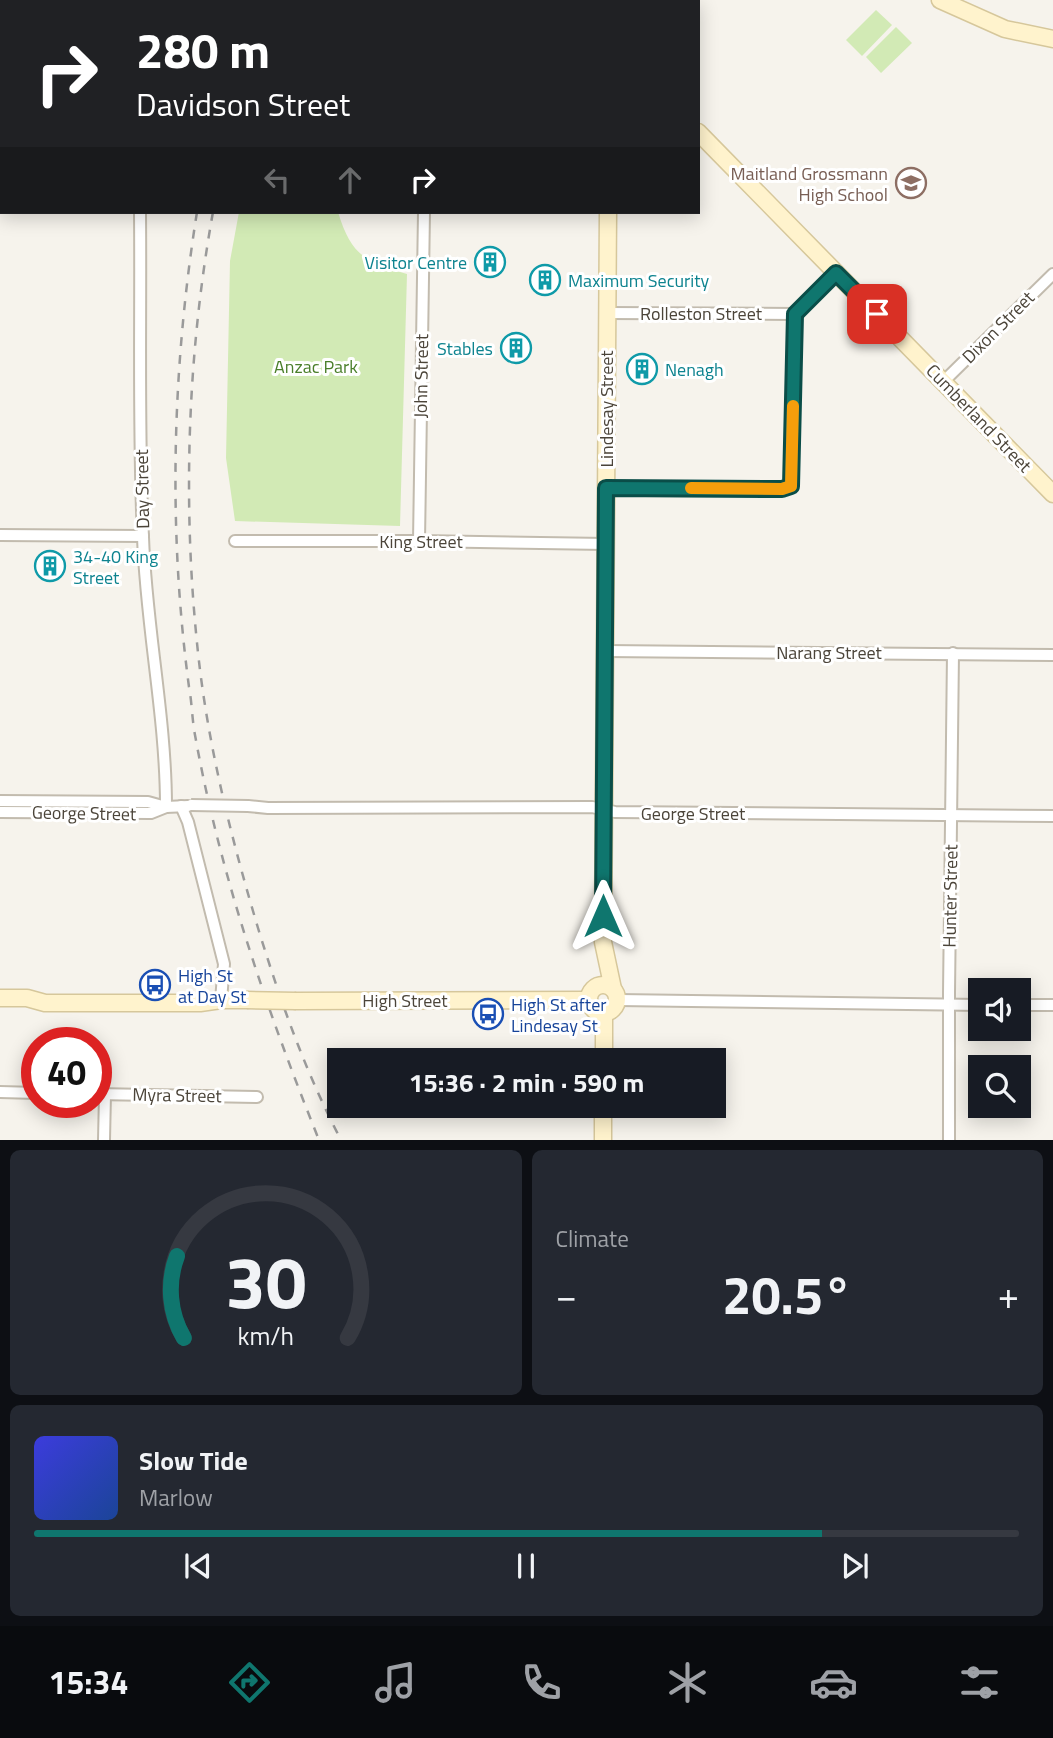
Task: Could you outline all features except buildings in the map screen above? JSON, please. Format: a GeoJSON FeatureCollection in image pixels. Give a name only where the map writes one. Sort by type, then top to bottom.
{"type":"FeatureCollection","features":[{"type":"Feature","properties":{"kind":"street"},"geometry":{"type":"LineString","coordinates":[[940,0],[1005,29],[1053,39]]}},
{"type":"Feature","properties":{"kind":"street","name":"Cumberland Street"},"geometry":{"type":"LineString","coordinates":[[700,134],[1053,494]]}},
{"type":"Feature","properties":{"kind":"street","name":"Day Street"},"geometry":{"type":"LineString","coordinates":[[140,214],[143,536],[147,601],[164,741],[166,807]]}},
{"type":"Feature","properties":{"kind":"street","name":"John Street"},"geometry":{"type":"LineString","coordinates":[[419,541],[424,214]]}},
{"type":"Feature","properties":{"kind":"street","name":"Lindesay Street"},"geometry":{"type":"LineString","coordinates":[[591,994],[603,942],[608,214]]}},
{"type":"Feature","properties":{"kind":"street"},"geometry":{"type":"LineString","coordinates":[[606,488],[782,489],[791,486],[795,314],[836,273]]}},
{"type":"Feature","properties":{"kind":"street","name":"Dixon Street"},"geometry":{"type":"LineString","coordinates":[[944,381],[1053,274]]}},
{"type":"Feature","properties":{"kind":"street","name":"Rolleston Street"},"geometry":{"type":"LineString","coordinates":[[607,313],[795,314]]}},
{"type":"Feature","properties":{"kind":"street"},"geometry":{"type":"LineString","coordinates":[[0,535],[143,536]]}},
{"type":"Feature","properties":{"kind":"street","name":"King Street"},"geometry":{"type":"LineString","coordinates":[[235,541],[606,544]]}},
{"type":"Feature","properties":{"kind":"street","name":"Narang Street"},"geometry":{"type":"LineString","coordinates":[[605,651],[1053,655]]}},
{"type":"Feature","properties":{"kind":"street","name":"Hunter Street"},"geometry":{"type":"LineString","coordinates":[[949,1139],[953,653]]}},
{"type":"Feature","properties":{"kind":"street","name":"George Street"},"geometry":{"type":"LineString","coordinates":[[0,801],[148,802],[166,807],[592,807],[615,812],[1053,816]]}},
{"type":"Feature","properties":{"kind":"street"},"geometry":{"type":"LineString","coordinates":[[186,806],[224,964],[221,1000]]}},
{"type":"Feature","properties":{"kind":"street","name":"George Street"},"geometry":{"type":"LineString","coordinates":[[0,812],[151,813],[166,807]]}},
{"type":"Feature","properties":{"kind":"street","name":"Lindesay Street"},"geometry":{"type":"LineString","coordinates":[[603,942],[615,994]]}},
{"type":"Feature","properties":{"kind":"street"},"geometry":{"type":"LineString","coordinates":[[615,994],[614,1009],[604,1014],[595,1011],[591,994],[603,985],[615,994],[968,1005]]}},
{"type":"Feature","properties":{"kind":"street","name":"High Street"},"geometry":{"type":"LineString","coordinates":[[0,998],[27,998],[45,1003],[200,1003],[221,1000],[296,1001],[591,994]]}},
{"type":"Feature","properties":{"kind":"street"},"geometry":{"type":"LineString","coordinates":[[1031,1005],[1053,1005]]}},
{"type":"Feature","properties":{"kind":"street"},"geometry":{"type":"LineString","coordinates":[[604,1014],[604,1048]]}},
{"type":"Feature","properties":{"kind":"street"},"geometry":{"type":"LineString","coordinates":[[0,1092],[21,1093]]}},
{"type":"Feature","properties":{"kind":"street","name":"Myra Street"},"geometry":{"type":"LineString","coordinates":[[112,1094],[257,1097]]}},
{"type":"Feature","properties":{"kind":"street"},"geometry":{"type":"LineString","coordinates":[[102,1118],[104,1139]]}},
{"type":"Feature","properties":{"kind":"street"},"geometry":{"type":"LineString","coordinates":[[603,1118],[603,1139]]}},
{"type":"Feature","properties":{"kind":"green space"},"geometry":{"type":"Polygon","coordinates":[[[876,10],[892,25],[862,56],[846,40],[876,10]]]}},
{"type":"Feature","properties":{"kind":"green space"},"geometry":{"type":"Polygon","coordinates":[[[896,27],[912,43],[881,73],[866,57],[896,27]]]}},
{"type":"Feature","properties":{"kind":"green space","name":"Anzac Park"},"geometry":{"type":"Polygon","coordinates":[[[239,214],[339,214],[348,238],[362,255],[380,265],[407,274],[400,526],[235,521],[226,458],[230,261],[239,214]]]}},
{"type":"Feature","properties":{"kind":"railway"},"geometry":{"type":"LineString","coordinates":[[197,214],[182,330],[176,449],[178,568],[194,729],[217,838],[246,940],[319,1140]]}},
{"type":"Feature","properties":{"kind":"railway"},"geometry":{"type":"LineString","coordinates":[[213,214],[197,325],[190,441],[191,556],[200,670],[210,736],[224,800],[258,928],[295,1036],[341,1140]]}},
{"type":"Feature","properties":{"kind":"slow traffic"},"geometry":{"type":"LineString","coordinates":[[691,488],[782,489],[791,486],[793,406]]}},
{"type":"Feature","properties":{"kind":"place","name":"Maitland Grossmann High School"},"geometry":{"type":"Point","coordinates":[911,183]}},
{"type":"Feature","properties":{"kind":"place","name":"Visitor Centre"},"geometry":{"type":"Point","coordinates":[490,262]}},
{"type":"Feature","properties":{"kind":"place","name":"Maximum Security"},"geometry":{"type":"Point","coordinates":[545,280]}},
{"type":"Feature","properties":{"kind":"place","name":"Stables"},"geometry":{"type":"Point","coordinates":[516,348]}},
{"type":"Feature","properties":{"kind":"place","name":"Nenagh"},"geometry":{"type":"Point","coordinates":[642,369]}},
{"type":"Feature","properties":{"kind":"place","name":"34-40 King Street"},"geometry":{"type":"Point","coordinates":[50,566]}},
{"type":"Feature","properties":{"kind":"place","name":"High St at Day St"},"geometry":{"type":"Point","coordinates":[155,985]}},
{"type":"Feature","properties":{"kind":"place","name":"High St after Lindesay St"},"geometry":{"type":"Point","coordinates":[488,1014]}},
{"type":"Feature","properties":{"kind":"route"},"geometry":{"type":"LineString","coordinates":[[603,916],[606,488],[782,489],[791,486],[795,314],[836,273],[877,314]]}}]}
